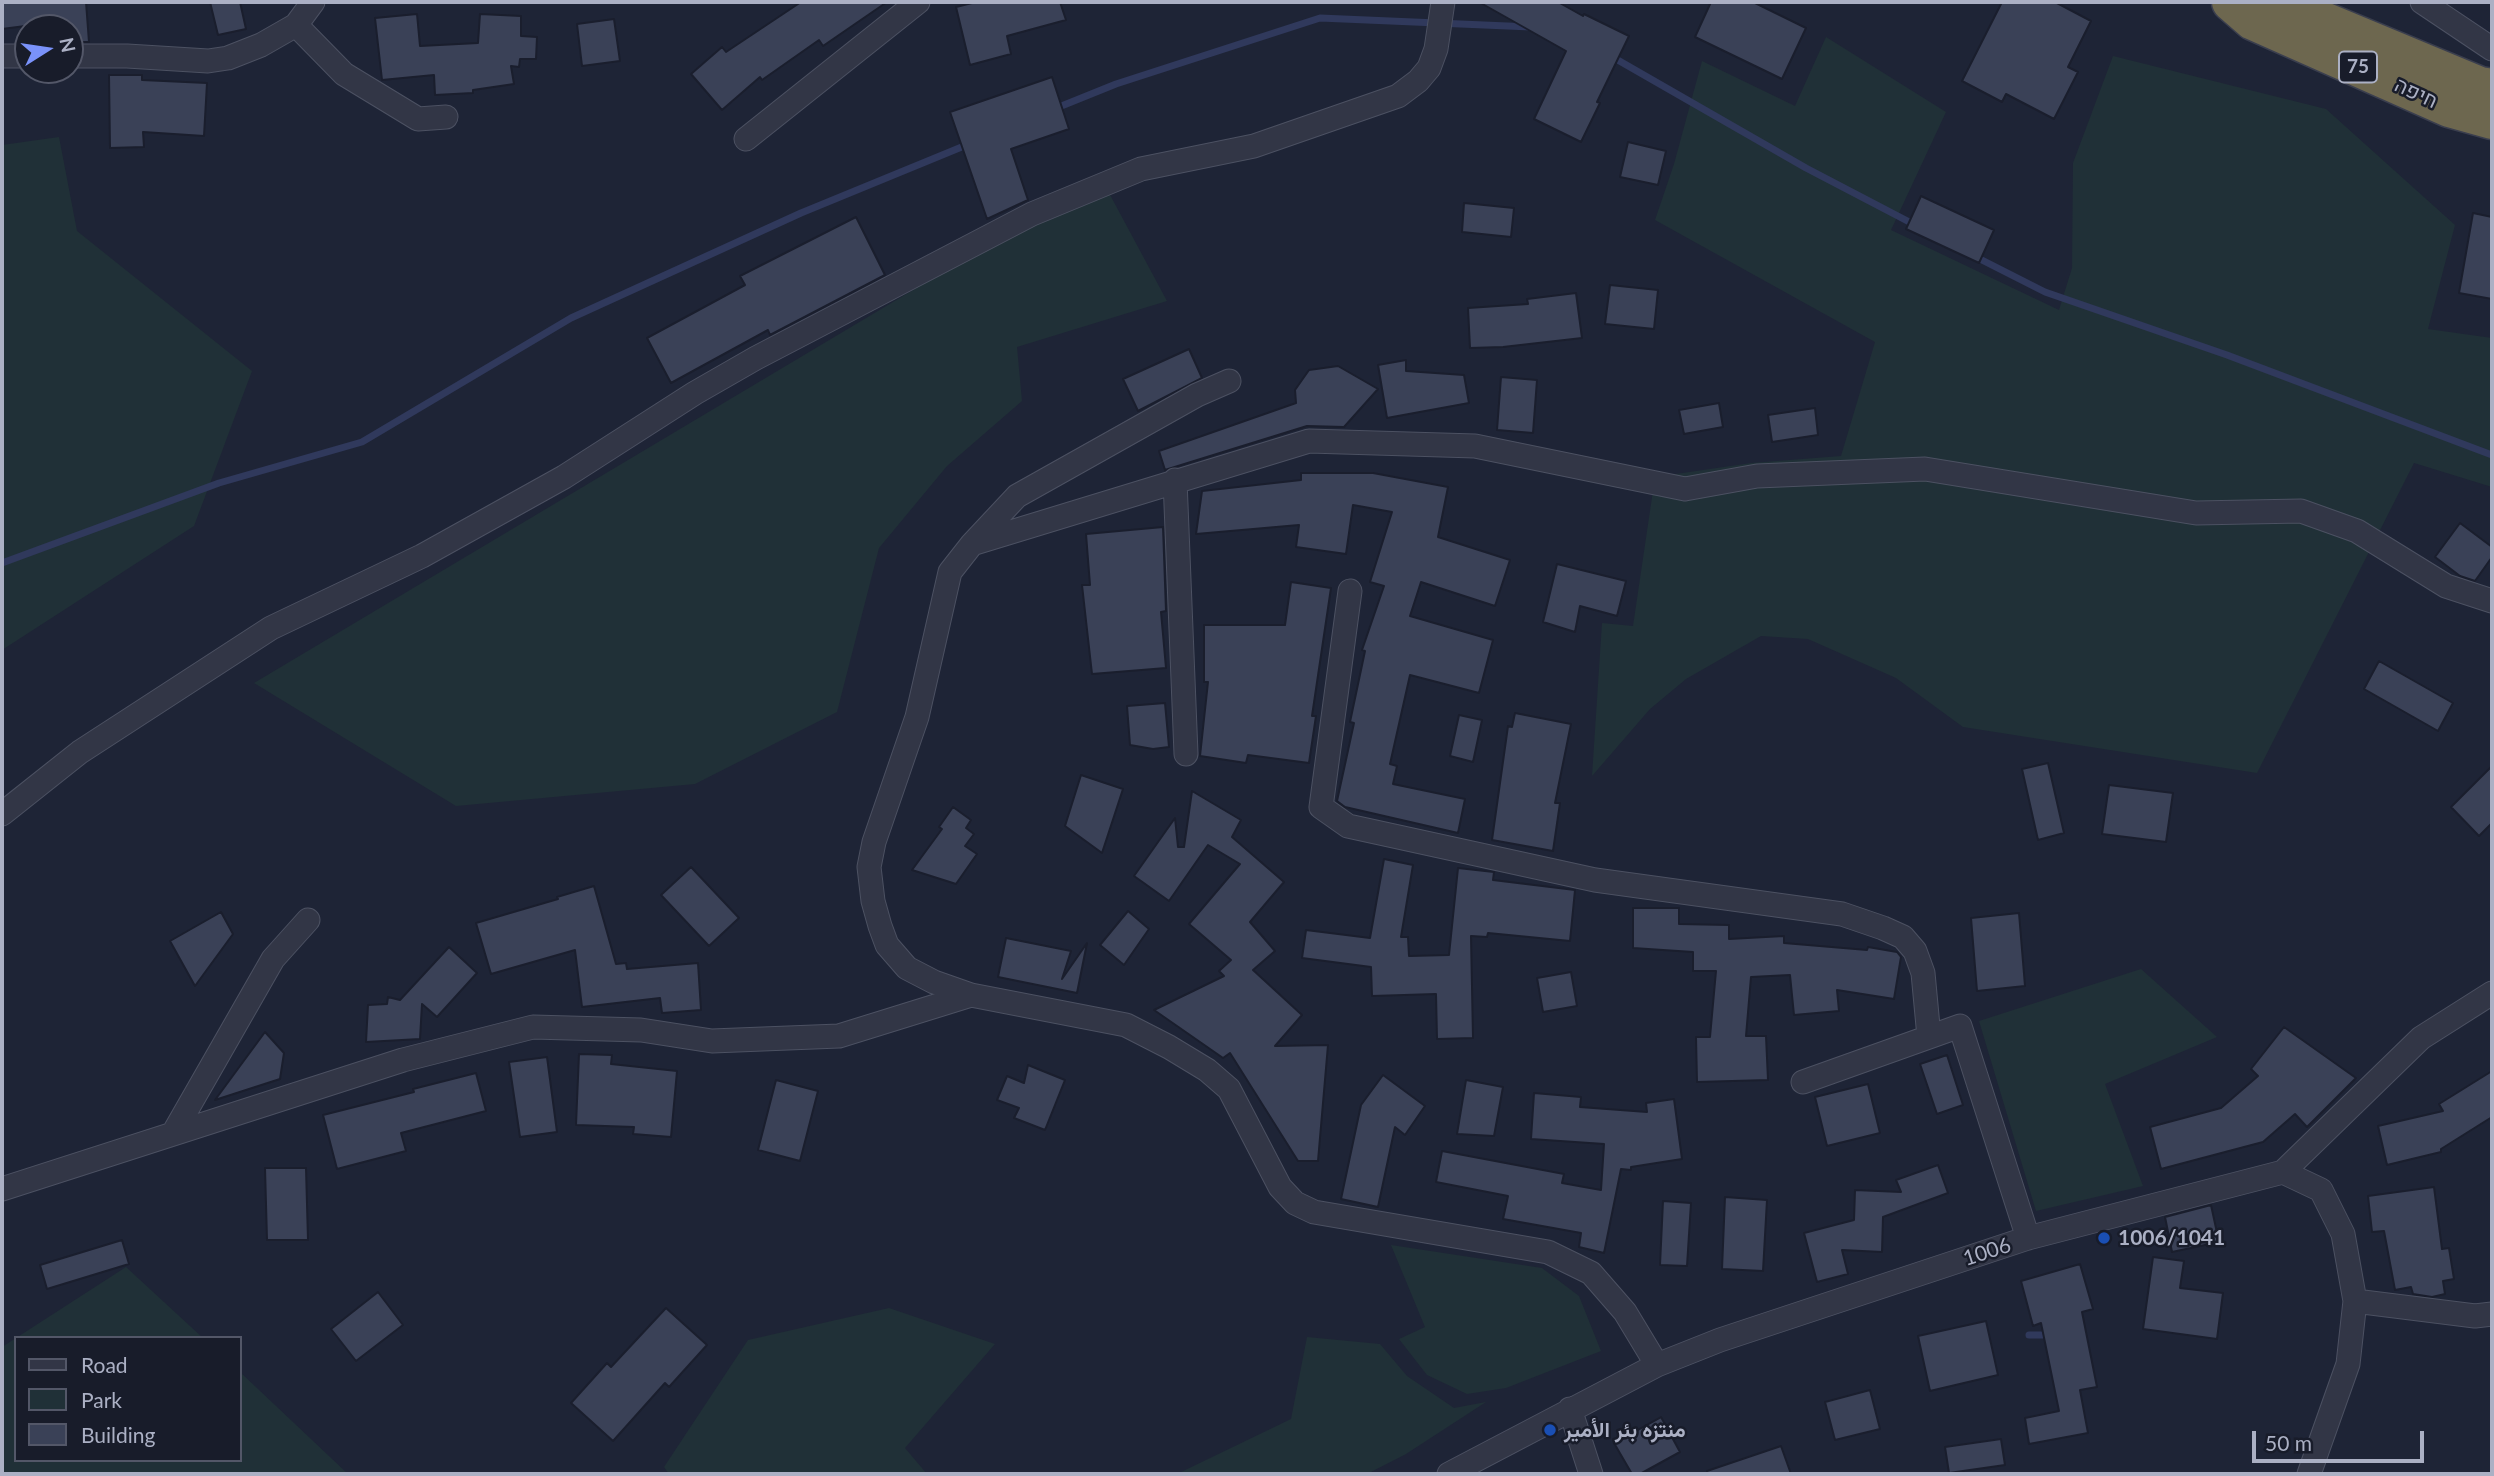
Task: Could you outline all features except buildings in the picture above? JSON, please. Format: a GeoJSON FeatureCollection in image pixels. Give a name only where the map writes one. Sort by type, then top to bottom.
{"type":"FeatureCollection","features":[{"type":"Feature","properties":{"kind":"highway","name":"חיפה"},"geometry":{"type":"LineString","coordinates":[[2231,2],[2253,21],[2449,108],[2489,75]]}},
{"type":"Feature","properties":{"kind":"highway","name":"חיפה"},"geometry":{"type":"LineString","coordinates":[[2278,2],[2489,75]]}},
{"type":"Feature","properties":{"kind":"street"},"geometry":{"type":"LineString","coordinates":[[84,55],[208,61],[228,58],[261,46],[296,25],[313,2]]}},
{"type":"Feature","properties":{"kind":"street"},"geometry":{"type":"LineString","coordinates":[[746,139],[918,2]]}},
{"type":"Feature","properties":{"kind":"street"},"geometry":{"type":"LineString","coordinates":[[2,814],[80,752],[271,628],[422,556],[564,477],[695,393],[756,358],[1020,221],[1141,169],[1254,146],[1398,96],[1418,81],[1429,68],[1436,48],[1443,2]]}},
{"type":"Feature","properties":{"kind":"street"},"geometry":{"type":"LineString","coordinates":[[2423,2],[2489,75]]}},
{"type":"Feature","properties":{"kind":"street"},"geometry":{"type":"LineString","coordinates":[[296,25],[344,74],[418,119],[446,117]]}},
{"type":"Feature","properties":{"kind":"street"},"geometry":{"type":"LineString","coordinates":[[1229,381],[1197,395],[1017,496],[950,572],[916,718],[874,842],[869,867],[873,901],[887,945],[906,968],[934,982],[971,995],[1126,1026],[1150,1036],[1207,1070],[1229,1089],[1280,1187],[1295,1203],[1314,1212],[1548,1252],[1591,1273],[1625,1312],[1657,1365]]}},
{"type":"Feature","properties":{"kind":"street"},"geometry":{"type":"LineString","coordinates":[[972,544],[1309,441],[1475,446],[1685,489],[1757,476],[1925,469],[2196,513],[2301,511],[2357,531],[2446,586],[2492,601]]}},
{"type":"Feature","properties":{"kind":"street"},"geometry":{"type":"LineString","coordinates":[[1175,480],[1185,754]]}},
{"type":"Feature","properties":{"kind":"street"},"geometry":{"type":"LineString","coordinates":[[1350,591],[1321,807],[1348,826],[1569,875],[1842,914],[1883,928],[1903,937],[1915,951],[1923,973],[1929,1037]]}},
{"type":"Feature","properties":{"kind":"street"},"geometry":{"type":"LineString","coordinates":[[174,1132],[273,959],[308,920]]}},
{"type":"Feature","properties":{"kind":"street","name":"1006"},"geometry":{"type":"LineString","coordinates":[[1449,1474],[1657,1365],[1720,1340],[2028,1238],[2283,1172],[2421,1038],[2492,993]]}},
{"type":"Feature","properties":{"kind":"street"},"geometry":{"type":"LineString","coordinates":[[2,1189],[404,1060],[533,1027],[641,1030],[712,1041],[839,1036],[971,995]]}},
{"type":"Feature","properties":{"kind":"street"},"geometry":{"type":"LineString","coordinates":[[1803,1082],[1960,1026],[2028,1238]]}},
{"type":"Feature","properties":{"kind":"street"},"geometry":{"type":"LineString","coordinates":[[2283,1172],[2321,1190],[2343,1234],[2355,1301],[2347,1364],[2309,1474]]}},
{"type":"Feature","properties":{"kind":"street"},"geometry":{"type":"LineString","coordinates":[[2355,1301],[2475,1316],[2492,1314]]}},
{"type":"Feature","properties":{"kind":"street"},"geometry":{"type":"LineString","coordinates":[[1570,1409],[1591,1474]]}},
{"type":"Feature","properties":{"kind":"green space"},"geometry":{"type":"Polygon","coordinates":[[[1826,37],[1946,112],[1891,230],[2059,310],[2072,268],[2073,163],[2113,56],[2326,109],[2455,225],[2428,329],[2492,338],[2492,487],[2414,463],[2257,773],[1963,727],[1896,678],[1808,639],[1761,636],[1686,679],[1650,709],[1592,776],[1602,623],[1633,626],[1655,477],[1751,463],[1841,456],[1875,342],[1655,220],[1674,164],[1702,61],[1795,106],[1826,37]]]}},
{"type":"Feature","properties":{"kind":"green space"},"geometry":{"type":"Polygon","coordinates":[[[59,137],[77,231],[252,371],[194,526],[2,650],[2,145],[59,137]]]}},
{"type":"Feature","properties":{"kind":"green space"},"geometry":{"type":"Polygon","coordinates":[[[1101,178],[1167,301],[1017,347],[1022,401],[947,466],[879,548],[837,712],[695,784],[456,806],[254,683],[1101,178]]]}},
{"type":"Feature","properties":{"kind":"green space"},"geometry":{"type":"Polygon","coordinates":[[[2141,969],[2217,1037],[2105,1084],[2143,1186],[2036,1211],[1979,1021],[2141,969]]]}},
{"type":"Feature","properties":{"kind":"green space"},"geometry":{"type":"Polygon","coordinates":[[[1391,1245],[1542,1268],[1579,1296],[1601,1351],[1506,1388],[1467,1394],[1427,1375],[1399,1339],[1425,1327],[1391,1245]]]}},
{"type":"Feature","properties":{"kind":"green space"},"geometry":{"type":"Polygon","coordinates":[[[126,1267],[201,1336],[19,1336],[126,1267]]]}},
{"type":"Feature","properties":{"kind":"green space"},"geometry":{"type":"Polygon","coordinates":[[[889,1308],[995,1344],[905,1448],[927,1474],[669,1474],[664,1467],[748,1340],[889,1308]]]}},
{"type":"Feature","properties":{"kind":"green space"},"geometry":{"type":"Polygon","coordinates":[[[1307,1337],[1380,1344],[1407,1376],[1454,1408],[1486,1402],[1406,1454],[1367,1474],[1177,1474],[1291,1419],[1307,1337]]]}},
{"type":"Feature","properties":{"kind":"green space"},"geometry":{"type":"Polygon","coordinates":[[[14,1339],[14,1462],[242,1462],[242,1374],[348,1474],[2,1474],[2,1347],[14,1339]]]}},
{"type":"Feature","properties":{"kind":"waterway"},"geometry":{"type":"LineString","coordinates":[[1054,109],[1116,84],[1320,18],[1531,27]]}},
{"type":"Feature","properties":{"kind":"waterway"},"geometry":{"type":"LineString","coordinates":[[1609,55],[1806,168],[1917,226]]}},
{"type":"Feature","properties":{"kind":"waterway"},"geometry":{"type":"LineString","coordinates":[[2,563],[219,483],[362,442],[571,318],[801,213],[969,144]]}},
{"type":"Feature","properties":{"kind":"waterway"},"geometry":{"type":"LineString","coordinates":[[1974,256],[2045,292],[2227,355],[2492,455]]}},
{"type":"Feature","properties":{"kind":"waterway"},"geometry":{"type":"LineString","coordinates":[[2029,1335],[2043,1335]]}},
{"type":"Feature","properties":{"kind":"place","name":"1006/1041"},"geometry":{"type":"Point","coordinates":[2104,1238]}},
{"type":"Feature","properties":{"kind":"place","name":"منتزه بئر الأمير"},"geometry":{"type":"Point","coordinates":[1550,1430]}}]}
